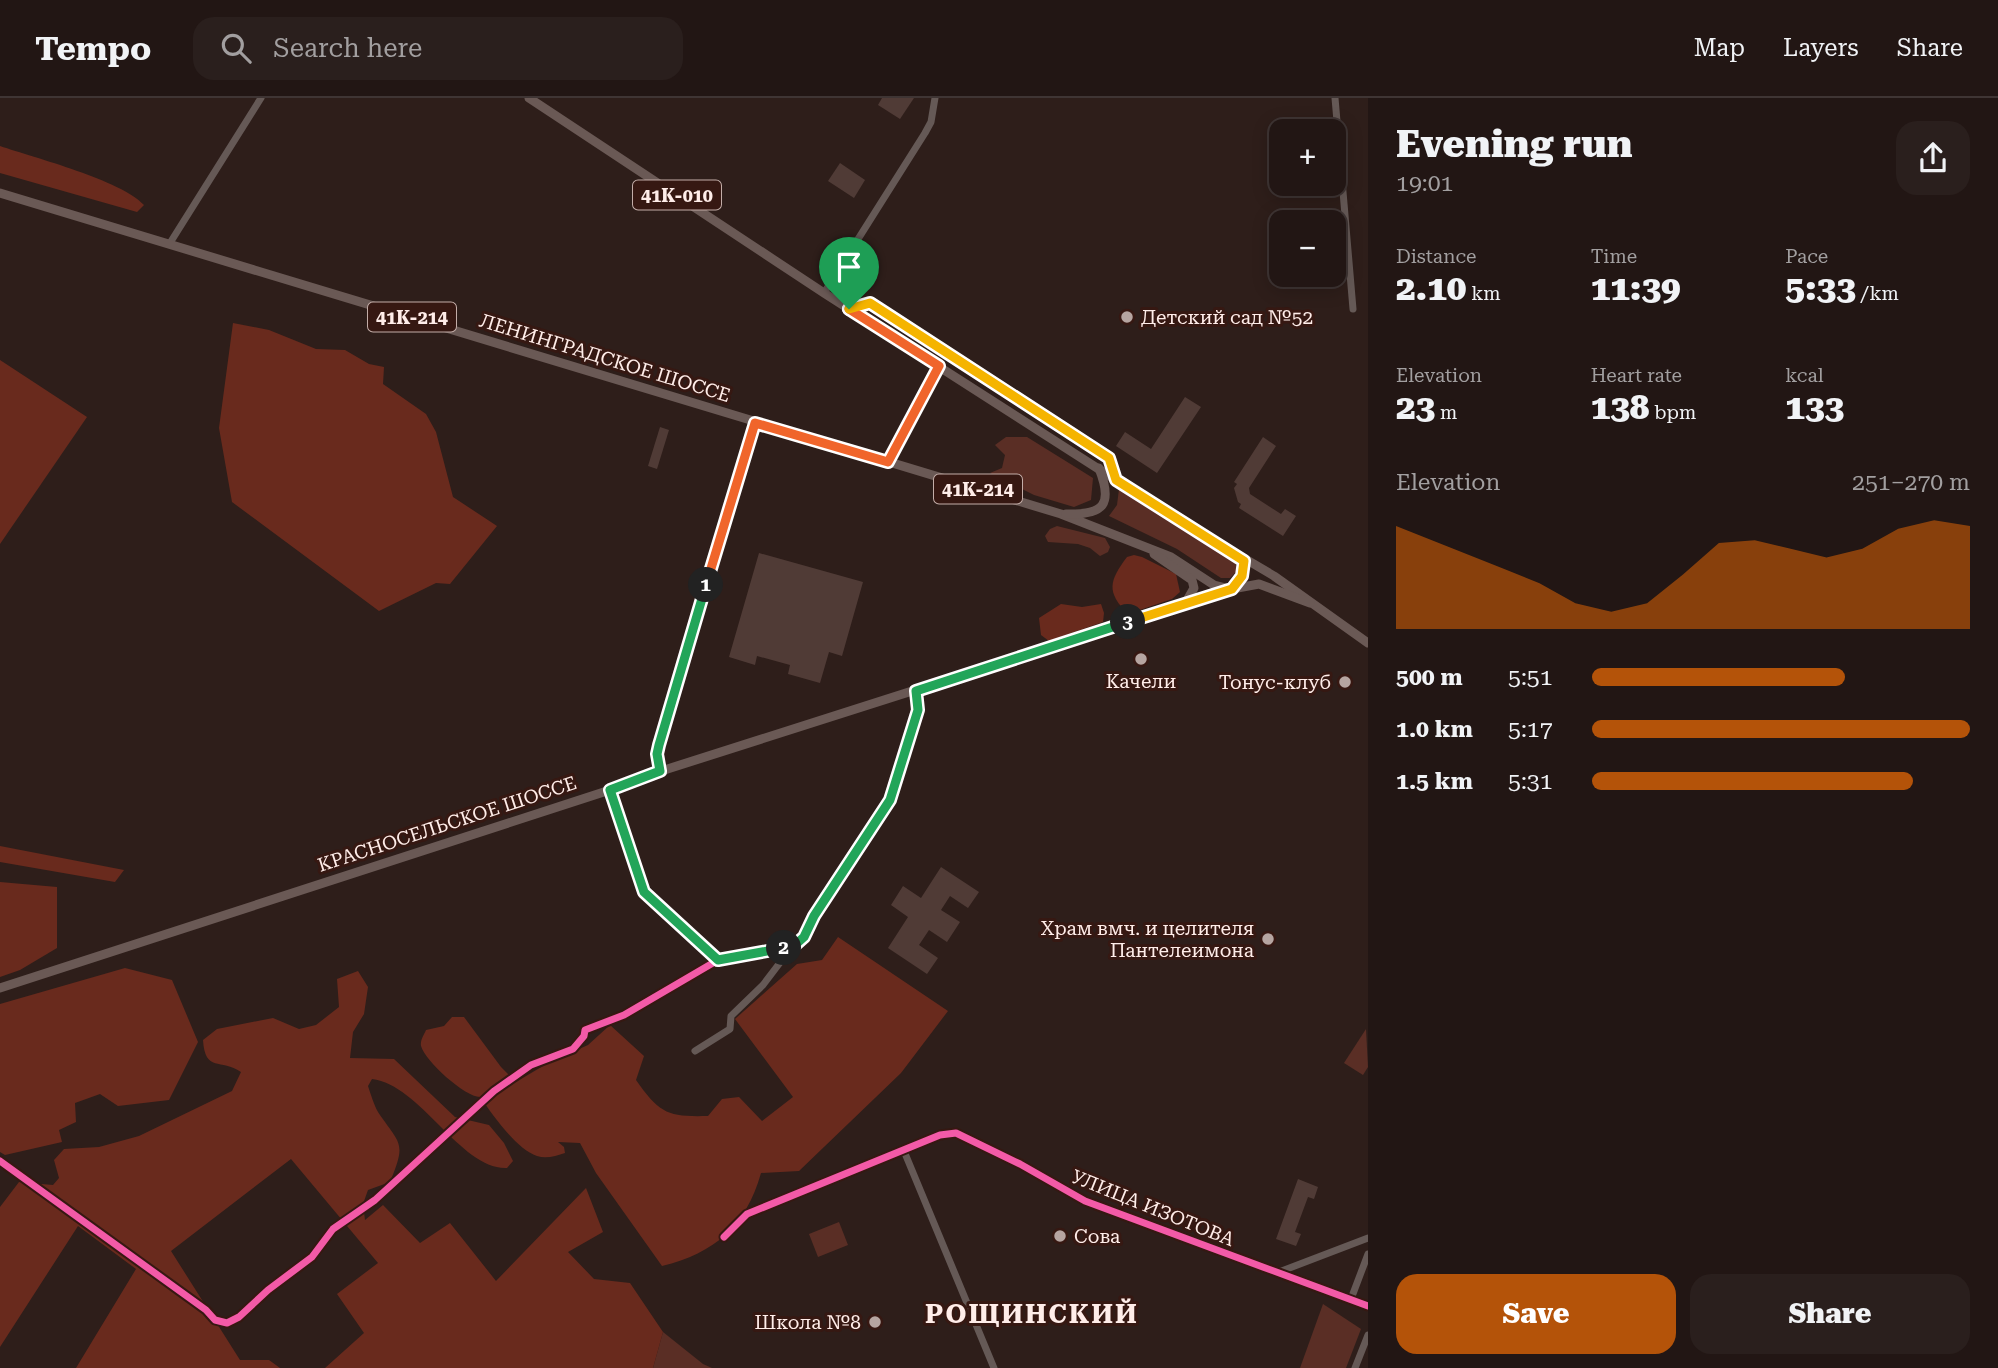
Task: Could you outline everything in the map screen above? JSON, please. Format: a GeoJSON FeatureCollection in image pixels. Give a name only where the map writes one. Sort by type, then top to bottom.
{"type":"FeatureCollection","features":[{"type":"Feature","properties":{"kind":"main road","name":"41К-010"},"geometry":{"type":"LineString","coordinates":[[529,98],[824,293],[1232,551]]}},
{"type":"Feature","properties":{"kind":"main road","name":"ЛЕНИНГРАДСКОЕ ШОССЕ"},"geometry":{"type":"LineString","coordinates":[[0,193],[1061,514],[1171,556],[1214,585],[1232,589]]}},
{"type":"Feature","properties":{"kind":"main road"},"geometry":{"type":"LineString","coordinates":[[1061,514],[1094,513],[1101,508],[1106,500],[1105,485],[1099,468]]}},
{"type":"Feature","properties":{"kind":"main road"},"geometry":{"type":"LineString","coordinates":[[1128,539],[1192,580],[1194,588],[1185,604]]}},
{"type":"Feature","properties":{"kind":"main road"},"geometry":{"type":"LineString","coordinates":[[1232,551],[1244,561],[1245,568],[1241,579],[1232,589]]}},
{"type":"Feature","properties":{"kind":"main road"},"geometry":{"type":"LineString","coordinates":[[1232,551],[1274,576],[1368,643]]}},
{"type":"Feature","properties":{"kind":"main road"},"geometry":{"type":"LineString","coordinates":[[1232,589],[1259,584],[1310,603]]}},
{"type":"Feature","properties":{"kind":"main road","name":"КРАСНОСЕЛЬСКОЕ ШОССЕ"},"geometry":{"type":"LineString","coordinates":[[0,988],[610,790],[660,771],[1232,589]]}},
{"type":"Feature","properties":{"kind":"street"},"geometry":{"type":"LineString","coordinates":[[170,243],[261,98]]}},
{"type":"Feature","properties":{"kind":"street"},"geometry":{"type":"LineString","coordinates":[[824,293],[925,133],[931,122],[935,98]]}},
{"type":"Feature","properties":{"kind":"street"},"geometry":{"type":"LineString","coordinates":[[1335,98],[1353,309]]}},
{"type":"Feature","properties":{"kind":"street"},"geometry":{"type":"LineString","coordinates":[[849,309],[870,303],[1109,458],[1116,480]]}},
{"type":"Feature","properties":{"kind":"street"},"geometry":{"type":"LineString","coordinates":[[888,462],[939,366]]}},
{"type":"Feature","properties":{"kind":"street"},"geometry":{"type":"LineString","coordinates":[[660,771],[657,754],[659,745],[755,423]]}},
{"type":"Feature","properties":{"kind":"street"},"geometry":{"type":"LineString","coordinates":[[0,1161],[206,1310],[215,1320],[227,1323],[239,1317],[268,1290],[312,1257],[333,1229],[375,1200],[494,1091],[531,1065],[573,1049],[584,1036],[585,1030],[624,1015],[718,960],[779,950],[795,945],[804,937],[814,916],[890,800],[918,710],[916,691]]}},
{"type":"Feature","properties":{"kind":"street"},"geometry":{"type":"LineString","coordinates":[[610,790],[644,892],[718,960]]}},
{"type":"Feature","properties":{"kind":"street"},"geometry":{"type":"LineString","coordinates":[[695,1051],[730,1029],[731,1016],[763,985],[782,960],[779,950]]}},
{"type":"Feature","properties":{"kind":"street","name":"УЛИЦА ИЗОТОВА"},"geometry":{"type":"LineString","coordinates":[[724,1237],[747,1213],[940,1135],[956,1133],[1020,1164],[1085,1201],[1368,1306]]}},
{"type":"Feature","properties":{"kind":"street"},"geometry":{"type":"LineString","coordinates":[[904,1151],[994,1368]]}},
{"type":"Feature","properties":{"kind":"street"},"geometry":{"type":"LineString","coordinates":[[1278,1273],[1368,1238]]}},
{"type":"Feature","properties":{"kind":"street"},"geometry":{"type":"LineString","coordinates":[[1351,1299],[1368,1254]]}},
{"type":"Feature","properties":{"kind":"street"},"geometry":{"type":"LineString","coordinates":[[1355,1368],[1368,1335]]}},
{"type":"Feature","properties":{"kind":"shaded area"},"geometry":{"type":"Polygon","coordinates":[[[0,146],[98,179],[133,196],[144,205],[137,212],[0,173],[0,146]]]}},
{"type":"Feature","properties":{"kind":"shaded area"},"geometry":{"type":"Polygon","coordinates":[[[233,323],[269,330],[316,349],[345,350],[369,364],[384,367],[383,384],[426,414],[436,432],[453,497],[497,526],[450,584],[436,583],[379,611],[232,502],[219,428],[233,323]]]}},
{"type":"Feature","properties":{"kind":"shaded area"},"geometry":{"type":"Polygon","coordinates":[[[0,360],[87,417],[0,544],[0,360]]]}},
{"type":"Feature","properties":{"kind":"shaded area"},"geometry":{"type":"Polygon","coordinates":[[[1006,437],[1027,437],[1093,478],[1091,500],[1074,507],[1034,495],[990,473],[1002,468],[1005,455],[995,445],[1006,437]]]}},
{"type":"Feature","properties":{"kind":"shaded area"},"geometry":{"type":"Polygon","coordinates":[[[1119,489],[1231,558],[1237,571],[1230,578],[1221,578],[1177,549],[1109,516],[1117,505],[1119,489]]]}},
{"type":"Feature","properties":{"kind":"shaded area"},"geometry":{"type":"Polygon","coordinates":[[[1057,526],[1105,538],[1110,547],[1108,552],[1100,556],[1090,548],[1078,544],[1048,542],[1045,536],[1050,529],[1057,526]]]}},
{"type":"Feature","properties":{"kind":"shaded area"},"geometry":{"type":"Polygon","coordinates":[[[1134,555],[1176,574],[1180,592],[1172,599],[1128,614],[1116,599],[1112,586],[1121,565],[1127,557],[1134,555]]]}},
{"type":"Feature","properties":{"kind":"shaded area"},"geometry":{"type":"Polygon","coordinates":[[[1061,604],[1082,607],[1101,604],[1103,622],[1049,641],[1041,635],[1039,618],[1061,604]]]}},
{"type":"Feature","properties":{"kind":"shaded area"},"geometry":{"type":"Polygon","coordinates":[[[0,846],[124,870],[115,882],[0,862],[0,846]]]}},
{"type":"Feature","properties":{"kind":"shaded area"},"geometry":{"type":"Polygon","coordinates":[[[0,882],[57,887],[57,948],[20,970],[0,977],[0,882]]]}},
{"type":"Feature","properties":{"kind":"shaded area"},"geometry":{"type":"Polygon","coordinates":[[[838,937],[948,1011],[901,1073],[799,1171],[761,1173],[747,1208],[726,1234],[698,1253],[662,1266],[596,1173],[580,1143],[558,1142],[564,1147],[565,1153],[551,1157],[540,1157],[529,1152],[505,1131],[480,1097],[465,1091],[446,1077],[421,1046],[426,1030],[444,1026],[452,1017],[464,1017],[501,1067],[516,1082],[548,1063],[588,1045],[610,1025],[644,1056],[636,1080],[659,1107],[683,1116],[708,1116],[722,1099],[739,1097],[762,1121],[793,1097],[735,1019],[797,964],[822,960],[838,937]]]}},
{"type":"Feature","properties":{"kind":"shaded area"},"geometry":{"type":"Polygon","coordinates":[[[125,968],[172,980],[198,1042],[169,1100],[118,1106],[100,1094],[75,1103],[76,1122],[59,1130],[62,1142],[5,1155],[0,1152],[0,1004],[125,968]]]}},
{"type":"Feature","properties":{"kind":"shaded area"},"geometry":{"type":"Polygon","coordinates":[[[358,971],[368,987],[364,1014],[353,1032],[350,1058],[394,1059],[455,1117],[489,1125],[504,1143],[513,1161],[507,1168],[490,1165],[473,1156],[407,1096],[390,1085],[372,1079],[368,1086],[374,1103],[396,1138],[399,1151],[390,1182],[368,1190],[363,1204],[365,1220],[383,1205],[420,1243],[450,1223],[496,1281],[586,1188],[603,1232],[568,1252],[594,1279],[630,1283],[663,1332],[653,1368],[325,1368],[364,1333],[337,1294],[378,1263],[291,1159],[171,1251],[240,1360],[269,1360],[280,1368],[76,1368],[136,1269],[78,1226],[0,1347],[0,1207],[19,1182],[53,1185],[59,1178],[54,1160],[64,1149],[99,1147],[139,1136],[232,1091],[241,1072],[211,1061],[204,1050],[203,1040],[217,1029],[273,1018],[299,1029],[316,1025],[339,1007],[337,979],[358,971]]]}},
{"type":"Feature","properties":{"kind":"shaded area"},"geometry":{"type":"Polygon","coordinates":[[[1366,1029],[1368,1067],[1363,1075],[1344,1063],[1366,1029]]]}},
{"type":"Feature","properties":{"kind":"shaded area"},"geometry":{"type":"Polygon","coordinates":[[[839,1222],[848,1245],[818,1257],[809,1234],[839,1222]]]}},
{"type":"Feature","properties":{"kind":"shaded area"},"geometry":{"type":"Polygon","coordinates":[[[1323,1304],[1361,1329],[1346,1368],[1300,1368],[1323,1304]]]}},
{"type":"Feature","properties":{"kind":"shaded area"},"geometry":{"type":"Polygon","coordinates":[[[663,1332],[703,1364],[712,1368],[653,1368],[663,1332]]]}},
{"type":"Feature","properties":{"kind":"building"},"geometry":{"type":"Polygon","coordinates":[[[882,98],[914,98],[900,119],[878,105],[882,98]]]}},
{"type":"Feature","properties":{"kind":"building"},"geometry":{"type":"Polygon","coordinates":[[[840,163],[865,180],[854,198],[828,181],[840,163]]]}},
{"type":"Feature","properties":{"kind":"building"},"geometry":{"type":"Polygon","coordinates":[[[1185,397],[1201,407],[1157,473],[1116,446],[1125,432],[1151,449],[1185,397]]]}},
{"type":"Feature","properties":{"kind":"building"},"geometry":{"type":"Polygon","coordinates":[[[660,427],[669,430],[657,469],[648,466],[660,427]]]}},
{"type":"Feature","properties":{"kind":"building"},"geometry":{"type":"Polygon","coordinates":[[[1263,437],[1276,446],[1249,488],[1250,494],[1281,514],[1285,509],[1296,516],[1283,536],[1239,508],[1241,504],[1234,488],[1237,484],[1234,482],[1263,437]]]}},
{"type":"Feature","properties":{"kind":"building"},"geometry":{"type":"Polygon","coordinates":[[[759,553],[863,582],[842,656],[829,652],[820,683],[788,674],[790,665],[757,656],[755,665],[729,657],[759,553]]]}},
{"type":"Feature","properties":{"kind":"building"},"geometry":{"type":"Polygon","coordinates":[[[941,867],[979,892],[968,908],[950,896],[941,910],[960,922],[947,942],[929,930],[919,945],[938,958],[927,974],[888,948],[908,917],[891,905],[903,886],[921,898],[941,867]]]}},
{"type":"Feature","properties":{"kind":"building"},"geometry":{"type":"Polygon","coordinates":[[[1298,1179],[1318,1187],[1314,1199],[1308,1197],[1295,1232],[1301,1234],[1296,1246],[1276,1239],[1298,1179]]]}},
{"type":"Feature","properties":{"kind":"cycle path"},"geometry":{"type":"LineString","coordinates":[[849,309],[870,303],[1109,458],[1116,480]]}},
{"type":"Feature","properties":{"kind":"cycle path"},"geometry":{"type":"LineString","coordinates":[[660,771],[657,754],[659,745],[755,423]]}},
{"type":"Feature","properties":{"kind":"cycle path"},"geometry":{"type":"LineString","coordinates":[[0,1161],[206,1310],[215,1320],[227,1323],[239,1317],[268,1290],[312,1257],[333,1229],[375,1200],[494,1091],[531,1065],[573,1049],[584,1036],[585,1030],[624,1015],[718,960]]}},
{"type":"Feature","properties":{"kind":"cycle path"},"geometry":{"type":"LineString","coordinates":[[724,1237],[747,1214],[940,1135],[956,1133],[1020,1164],[1085,1201],[1368,1306]]}},
{"type":"Feature","properties":{"kind":"place","name":"Детский сад №52"},"geometry":{"type":"Point","coordinates":[1127,317]}},
{"type":"Feature","properties":{"kind":"place","name":"Качели"},"geometry":{"type":"Point","coordinates":[1141,659]}},
{"type":"Feature","properties":{"kind":"place","name":"Тонус-клуб"},"geometry":{"type":"Point","coordinates":[1345,682]}},
{"type":"Feature","properties":{"kind":"place","name":"Храм вмч. и целителя Пантелеимона"},"geometry":{"type":"Point","coordinates":[1268,939]}},
{"type":"Feature","properties":{"kind":"place","name":"Сова"},"geometry":{"type":"Point","coordinates":[1060,1236]}},
{"type":"Feature","properties":{"kind":"place","name":"Школа №8"},"geometry":{"type":"Point","coordinates":[875,1322]}},
{"type":"Feature","properties":{"kind":"district","name":"РОЩИНСКИЙ"},"geometry":{"type":"Point","coordinates":[1032,1314]}},
{"type":"Feature","properties":{"kind":"route"},"geometry":{"type":"LineString","coordinates":[[870,303],[1089,444],[1109,458],[1116,480],[1234,553],[1244,561],[1245,568],[1241,579],[1232,589],[916,691],[918,710],[887,807],[814,916],[804,937],[795,945],[776,951],[718,960],[644,892],[610,790],[660,771],[657,762],[659,745],[755,423],[888,462],[939,366],[849,309],[870,303]]}}]}
